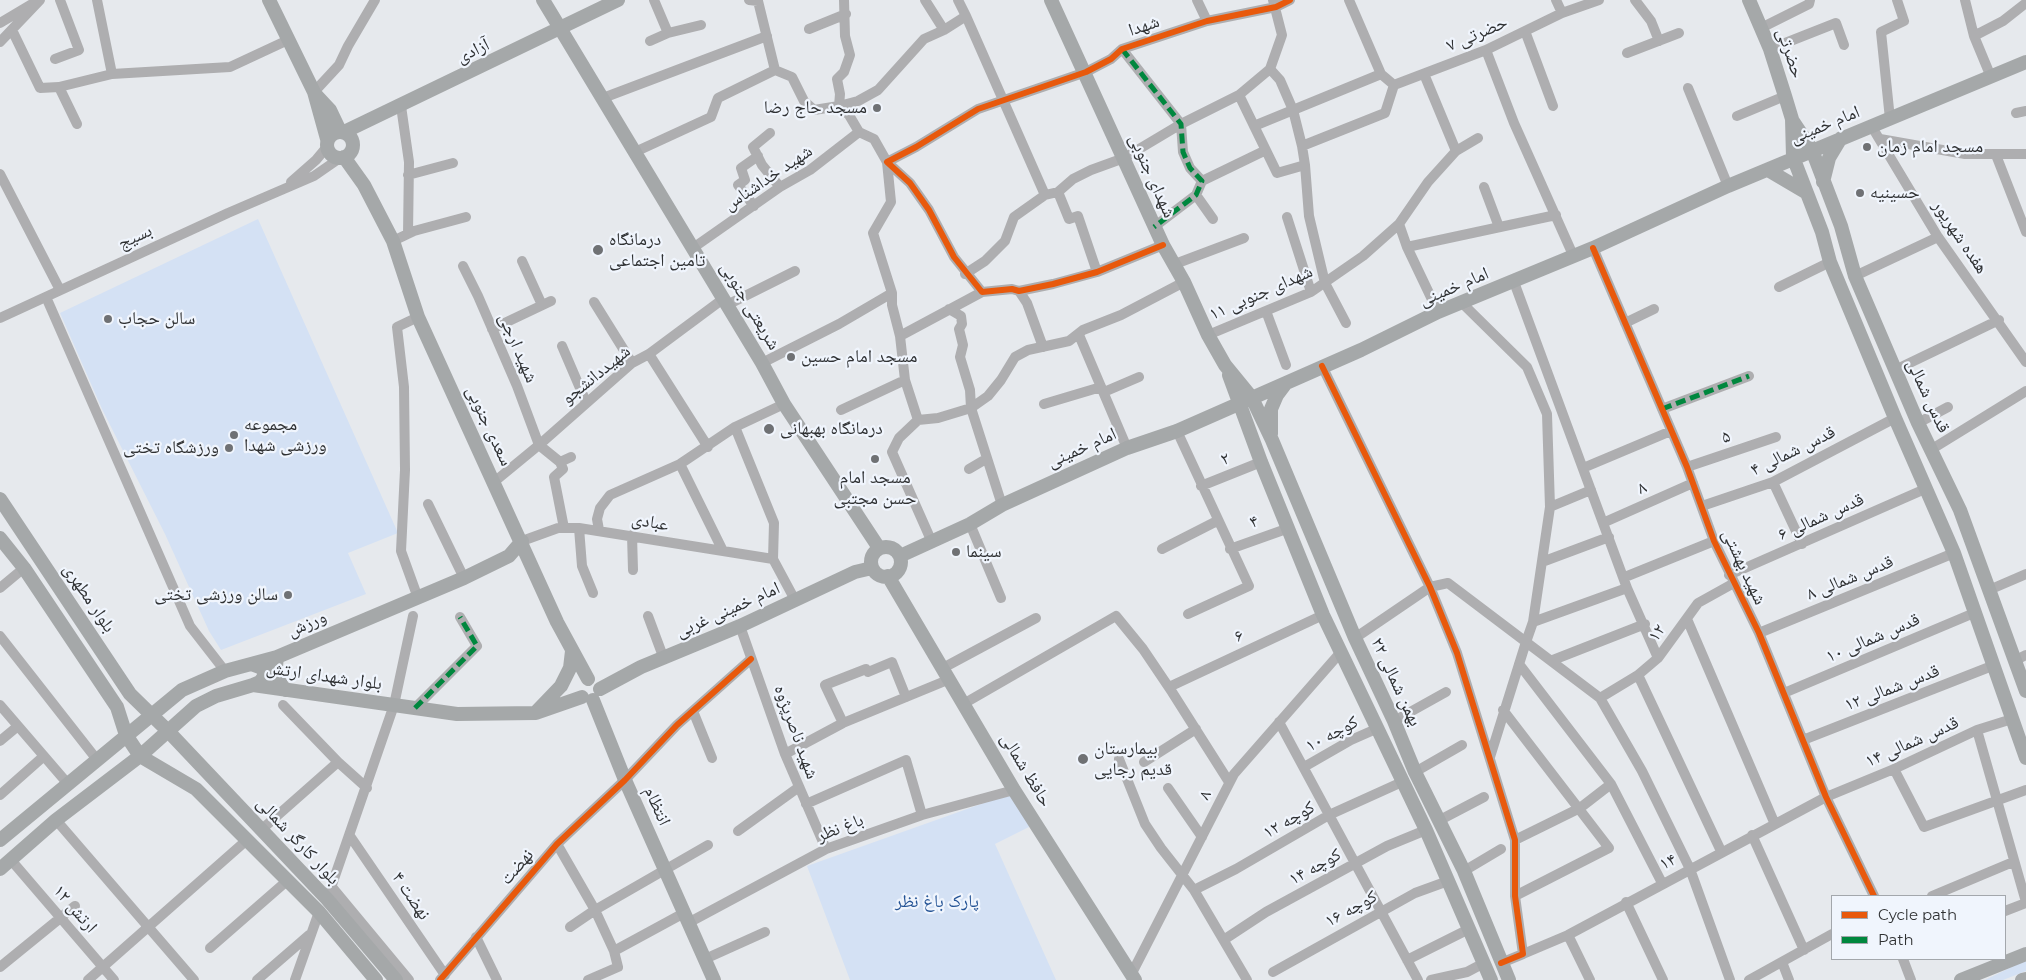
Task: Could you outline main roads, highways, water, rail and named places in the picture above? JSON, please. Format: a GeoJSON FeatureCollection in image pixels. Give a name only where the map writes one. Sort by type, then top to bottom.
{"type":"FeatureCollection","features":[{"type":"Feature","properties":{"kind":"main road"},"geometry":{"type":"LineString","coordinates":[[269,0],[314,92],[331,156],[346,144]]}},
{"type":"Feature","properties":{"kind":"main road","name":"شریعتی جنوبی"},"geometry":{"type":"LineString","coordinates":[[544,0],[762,363],[784,404],[879,548]]}},
{"type":"Feature","properties":{"kind":"main road","name":"آزادی"},"geometry":{"type":"LineString","coordinates":[[327,144],[333,133],[346,144],[401,106],[618,0]]}},
{"type":"Feature","properties":{"kind":"main road","name":"شهدای جنوبی"},"geometry":{"type":"LineString","coordinates":[[1051,0],[1086,72],[1163,246],[1175,264],[1208,335],[1245,401]]}},
{"type":"Feature","properties":{"kind":"main road","name":"حضرتی"},"geometry":{"type":"LineString","coordinates":[[1749,0],[1770,50],[1792,119]]}},
{"type":"Feature","properties":{"kind":"main road","name":"امام خمینی"},"geometry":{"type":"LineString","coordinates":[[900,556],[931,540],[970,524],[1002,505],[1126,448],[1177,431],[1438,312],[1593,248],[1793,157],[1872,127],[2026,62]]}},
{"type":"Feature","properties":{"kind":"main road","name":"سعدی جنوبی"},"geometry":{"type":"LineString","coordinates":[[314,92],[330,110],[364,185],[393,241],[418,317],[532,566],[572,651],[588,679]]}},
{"type":"Feature","properties":{"kind":"main road"},"geometry":{"type":"LineString","coordinates":[[1792,119],[1793,157],[1822,232],[1830,262],[1925,489],[1954,553],[1992,666],[2026,758]]}},
{"type":"Feature","properties":{"kind":"main road","name":"قدس شمالی"},"geometry":{"type":"LineString","coordinates":[[1792,119],[1812,150],[1822,182],[1841,226],[1855,276],[1918,423],[1960,510],[1990,590],[2021,657],[2026,691]]}},
{"type":"Feature","properties":{"kind":"main road"},"geometry":{"type":"LineString","coordinates":[[1822,182],[1829,158],[1842,137]]}},
{"type":"Feature","properties":{"kind":"main road"},"geometry":{"type":"LineString","coordinates":[[1768,170],[1807,193]]}},
{"type":"Feature","properties":{"kind":"main road"},"geometry":{"type":"LineString","coordinates":[[1272,440],[1270,425],[1272,409],[1277,395],[1286,382]]}},
{"type":"Feature","properties":{"kind":"main road"},"geometry":{"type":"LineString","coordinates":[[1245,401],[1261,462],[1323,616],[1426,830],[1491,980]]}},
{"type":"Feature","properties":{"kind":"main road","name":"۲۲ بهمن شمالی"},"geometry":{"type":"LineString","coordinates":[[1245,401],[1272,440],[1355,638],[1394,721],[1415,772],[1464,871],[1509,980]]}},
{"type":"Feature","properties":{"kind":"main road","name":"بلوار مطهری"},"geometry":{"type":"LineString","coordinates":[[0,499],[130,694],[168,731]]}},
{"type":"Feature","properties":{"kind":"main road","name":"بلوار مطهری"},"geometry":{"type":"LineString","coordinates":[[0,538],[24,568],[117,707],[126,735],[140,756]]}},
{"type":"Feature","properties":{"kind":"main road","name":"ورزش"},"geometry":{"type":"LineString","coordinates":[[126,735],[182,690],[225,671],[277,657],[464,578],[509,556],[522,541]]}},
{"type":"Feature","properties":{"kind":"main road"},"geometry":{"type":"LineString","coordinates":[[879,548],[892,548],[900,556],[899,568],[894,574],[888,576],[877,574],[872,568],[872,554],[879,548]]}},
{"type":"Feature","properties":{"kind":"main road"},"geometry":{"type":"LineString","coordinates":[[509,556],[532,566]]}},
{"type":"Feature","properties":{"kind":"main road","name":"امام خمینی غربی"},"geometry":{"type":"LineString","coordinates":[[592,695],[641,667],[740,626],[854,572],[872,568]]}},
{"type":"Feature","properties":{"kind":"main road","name":"حافظ شمالی"},"geometry":{"type":"LineString","coordinates":[[888,576],[965,703],[1014,790],[1134,977]]}},
{"type":"Feature","properties":{"kind":"main road"},"geometry":{"type":"LineString","coordinates":[[536,713],[561,686],[570,668],[572,651]]}},
{"type":"Feature","properties":{"kind":"main road"},"geometry":{"type":"LineString","coordinates":[[277,657],[275,675],[285,690]]}},
{"type":"Feature","properties":{"kind":"main road"},"geometry":{"type":"LineString","coordinates":[[251,664],[262,668],[265,675],[260,682],[253,685]]}},
{"type":"Feature","properties":{"kind":"main road"},"geometry":{"type":"LineString","coordinates":[[588,679],[596,681],[592,695],[580,686],[588,679]]}},
{"type":"Feature","properties":{"kind":"main road","name":"بلوار شهدای ارتش"},"geometry":{"type":"LineString","coordinates":[[5,865],[56,820],[140,756],[196,706],[216,696],[253,685],[457,714],[536,713],[592,695]]}},
{"type":"Feature","properties":{"kind":"main road","name":"انتظام"},"geometry":{"type":"LineString","coordinates":[[592,695],[625,780],[705,959],[712,979]]}},
{"type":"Feature","properties":{"kind":"main road","name":"بلوار کارگر شمالی"},"geometry":{"type":"LineString","coordinates":[[168,731],[262,830],[329,893],[396,980]]}},
{"type":"Feature","properties":{"kind":"main road"},"geometry":{"type":"LineString","coordinates":[[0,840],[98,761],[126,735]]}},
{"type":"Feature","properties":{"kind":"main road","name":"بلوار کارگر شمالی"},"geometry":{"type":"LineString","coordinates":[[140,756],[196,789],[319,912],[376,980]]}},
{"type":"Feature","properties":{"kind":"main road"},"geometry":{"type":"LineString","coordinates":[[1961,980],[2026,954]]}},
{"type":"Feature","properties":{"kind":"main road"},"geometry":{"type":"LineString","coordinates":[[2022,980],[2026,979]]}},
{"type":"Feature","properties":{"kind":"place","name":"مسجد حاج رضا"},"geometry":{"type":"Point","coordinates":[877,108]}},
{"type":"Feature","properties":{"kind":"place","name":"مسجد امام زمان"},"geometry":{"type":"Point","coordinates":[1867,147]}},
{"type":"Feature","properties":{"kind":"place","name":"حسینیه"},"geometry":{"type":"Point","coordinates":[1860,193]}},
{"type":"Feature","properties":{"kind":"place","name":"درمانگاه تامین اجتماعی"},"geometry":{"type":"Point","coordinates":[598,250]}},
{"type":"Feature","properties":{"kind":"place","name":"سالن حجاب"},"geometry":{"type":"Point","coordinates":[108,319]}},
{"type":"Feature","properties":{"kind":"place","name":"مسجد امام حسین"},"geometry":{"type":"Point","coordinates":[791,357]}},
{"type":"Feature","properties":{"kind":"place","name":"درمانگاه بهبهانی"},"geometry":{"type":"Point","coordinates":[769,429]}},
{"type":"Feature","properties":{"kind":"place","name":"مجموعه ورزشی شهدا"},"geometry":{"type":"Point","coordinates":[234,435]}},
{"type":"Feature","properties":{"kind":"place","name":"ورزشگاه تختی"},"geometry":{"type":"Point","coordinates":[229,448]}},
{"type":"Feature","properties":{"kind":"place","name":"مسجد امام حسن مجتبی"},"geometry":{"type":"Point","coordinates":[875,459]}},
{"type":"Feature","properties":{"kind":"place","name":"سینما"},"geometry":{"type":"Point","coordinates":[956,552]}},
{"type":"Feature","properties":{"kind":"place","name":"سالن ورزشی تختی"},"geometry":{"type":"Point","coordinates":[288,595]}},
{"type":"Feature","properties":{"kind":"place","name":"بیمارستان قدیم رجایی"},"geometry":{"type":"Point","coordinates":[1083,759]}},
{"type":"Feature","properties":{"kind":"park label","name":"پارک باغ نظر"},"geometry":{"type":"Point","coordinates":[937,902]}}]}
